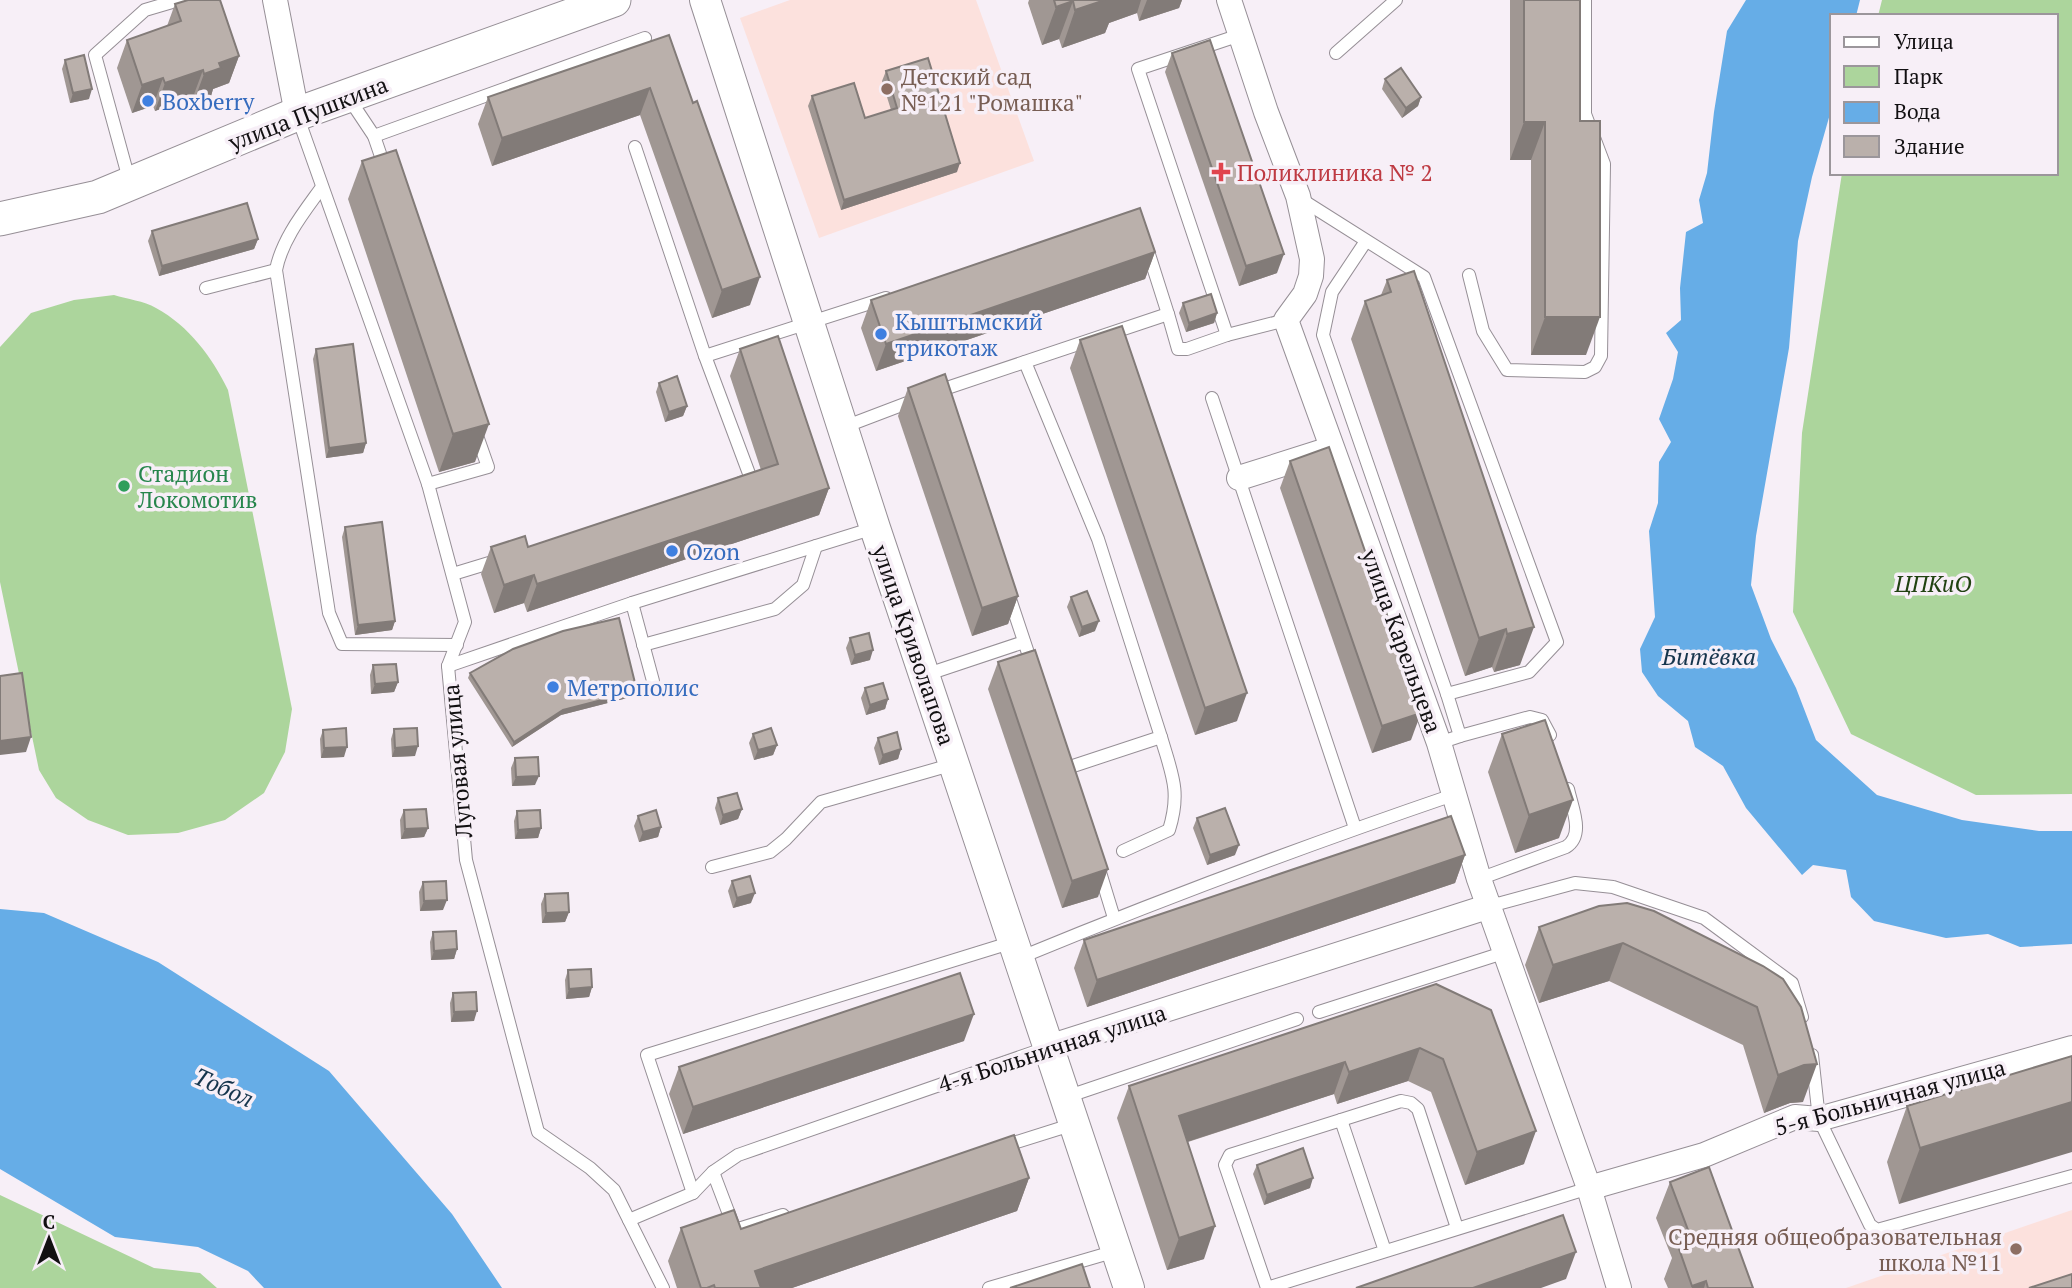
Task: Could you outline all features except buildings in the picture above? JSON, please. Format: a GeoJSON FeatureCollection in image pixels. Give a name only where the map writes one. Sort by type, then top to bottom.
{"type":"FeatureCollection","features":[{"type":"Feature","properties":{"kind":"main road","name":"улица Пушкина"},"geometry":{"type":"LineString","coordinates":[[0,219],[98,197],[296,114],[614,0]]}},
{"type":"Feature","properties":{"kind":"street"},"geometry":{"type":"LineString","coordinates":[[275,0],[296,114]]}},
{"type":"Feature","properties":{"kind":"street","name":"улица Криволапова"},"geometry":{"type":"LineString","coordinates":[[705,0],[875,528],[1129,1288]]}},
{"type":"Feature","properties":{"kind":"street"},"geometry":{"type":"LineString","coordinates":[[1229,0],[1298,196],[1312,259],[1311,276],[1305,294],[1286,320]]}},
{"type":"Feature","properties":{"kind":"street","name":"улица Карельцева"},"geometry":{"type":"LineString","coordinates":[[1286,320],[1332,449],[1449,739],[1453,795],[1479,879],[1589,1188],[1619,1288]]}},
{"type":"Feature","properties":{"kind":"street"},"geometry":{"type":"LineString","coordinates":[[1238,478],[1332,449]]}},
{"type":"Feature","properties":{"kind":"street","name":"4-я Больничная улица"},"geometry":{"type":"LineString","coordinates":[[1049,1047],[1490,906]]}},
{"type":"Feature","properties":{"kind":"street","name":"5-я Больничная улица"},"geometry":{"type":"LineString","coordinates":[[1589,1188],[1706,1161],[1795,1117],[1819,1119],[2072,1048]]}},
{"type":"Feature","properties":{"kind":"lane"},"geometry":{"type":"LineString","coordinates":[[131,184],[95,55],[145,10],[178,0]]}},
{"type":"Feature","properties":{"kind":"lane"},"geometry":{"type":"LineString","coordinates":[[1336,53],[1395,0]]}},
{"type":"Feature","properties":{"kind":"lane"},"geometry":{"type":"LineString","coordinates":[[1469,275],[1483,331],[1507,370],[1585,372],[1595,367],[1601,356],[1604,164],[1585,114],[1585,0]]}},
{"type":"Feature","properties":{"kind":"lane"},"geometry":{"type":"LineString","coordinates":[[1227,335],[1138,69],[1240,34]]}},
{"type":"Feature","properties":{"kind":"lane"},"geometry":{"type":"LineString","coordinates":[[374,136],[645,38]]}},
{"type":"Feature","properties":{"kind":"lane"},"geometry":{"type":"LineString","coordinates":[[348,97],[374,136],[392,189]]}},
{"type":"Feature","properties":{"kind":"lane","name":"Луговая улица"},"geometry":{"type":"LineString","coordinates":[[296,114],[428,484],[466,622],[449,666],[466,860],[538,1132],[590,1168],[614,1190],[663,1288]]}},
{"type":"Feature","properties":{"kind":"lane"},"geometry":{"type":"LineString","coordinates":[[635,147],[705,356],[751,479],[725,488]]}},
{"type":"Feature","properties":{"kind":"lane"},"geometry":{"type":"LineString","coordinates":[[322,187],[298,220],[279,257],[276,270],[329,614],[342,644],[457,645]]}},
{"type":"Feature","properties":{"kind":"lane"},"geometry":{"type":"LineString","coordinates":[[1298,196],[1424,276],[1557,642],[1529,673],[1447,694]]}},
{"type":"Feature","properties":{"kind":"lane"},"geometry":{"type":"LineString","coordinates":[[1144,240],[1178,349],[1187,349],[1227,335],[1286,320]]}},
{"type":"Feature","properties":{"kind":"lane"},"geometry":{"type":"LineString","coordinates":[[1366,241],[1331,294],[1323,335],[1447,694],[1449,739],[1530,717],[1542,720],[1548,728],[1555,751]]}},
{"type":"Feature","properties":{"kind":"lane"},"geometry":{"type":"LineString","coordinates":[[206,288],[276,270]]}},
{"type":"Feature","properties":{"kind":"lane"},"geometry":{"type":"LineString","coordinates":[[705,356],[897,294]]}},
{"type":"Feature","properties":{"kind":"lane"},"geometry":{"type":"LineString","coordinates":[[1305,294],[1331,294]]}},
{"type":"Feature","properties":{"kind":"lane"},"geometry":{"type":"LineString","coordinates":[[843,427],[940,390],[1168,314]]}},
{"type":"Feature","properties":{"kind":"lane"},"geometry":{"type":"LineString","coordinates":[[1025,362],[1098,539],[1175,782],[1176,808],[1169,830],[1123,851]]}},
{"type":"Feature","properties":{"kind":"lane"},"geometry":{"type":"LineString","coordinates":[[940,390],[945,403]]}},
{"type":"Feature","properties":{"kind":"lane"},"geometry":{"type":"LineString","coordinates":[[1212,398],[1355,828]]}},
{"type":"Feature","properties":{"kind":"lane"},"geometry":{"type":"LineString","coordinates":[[428,484],[488,467],[470,414]]}},
{"type":"Feature","properties":{"kind":"lane"},"geometry":{"type":"LineString","coordinates":[[449,666],[632,603],[875,528]]}},
{"type":"Feature","properties":{"kind":"lane"},"geometry":{"type":"LineString","coordinates":[[643,645],[775,609],[803,585],[816,545]]}},
{"type":"Feature","properties":{"kind":"lane"},"geometry":{"type":"LineString","coordinates":[[453,574],[518,554]]}},
{"type":"Feature","properties":{"kind":"lane"},"geometry":{"type":"LineString","coordinates":[[1004,582],[1037,680]]}},
{"type":"Feature","properties":{"kind":"lane"},"geometry":{"type":"LineString","coordinates":[[632,603],[653,681]]}},
{"type":"Feature","properties":{"kind":"lane"},"geometry":{"type":"LineString","coordinates":[[924,675],[1024,642]]}},
{"type":"Feature","properties":{"kind":"lane"},"geometry":{"type":"LineString","coordinates":[[1067,768],[1161,737]]}},
{"type":"Feature","properties":{"kind":"lane"},"geometry":{"type":"LineString","coordinates":[[712,867],[770,852],[821,802],[954,764]]}},
{"type":"Feature","properties":{"kind":"lane"},"geometry":{"type":"LineString","coordinates":[[1479,879],[1574,842],[1577,832],[1563,774]]}},
{"type":"Feature","properties":{"kind":"lane"},"geometry":{"type":"LineString","coordinates":[[693,1193],[647,1055],[1016,950],[1114,918],[1355,828],[1453,795]]}},
{"type":"Feature","properties":{"kind":"lane"},"geometry":{"type":"LineString","coordinates":[[1094,856],[1114,918]]}},
{"type":"Feature","properties":{"kind":"lane"},"geometry":{"type":"LineString","coordinates":[[1490,906],[1575,883],[1612,887],[1704,918],[1792,983],[1809,1037],[1819,1119],[1870,1225],[1877,1230],[2072,1176]]}},
{"type":"Feature","properties":{"kind":"lane"},"geometry":{"type":"LineString","coordinates":[[1319,1012],[1506,952]]}},
{"type":"Feature","properties":{"kind":"lane"},"geometry":{"type":"LineString","coordinates":[[983,1153],[1070,1110],[1297,1019]]}},
{"type":"Feature","properties":{"kind":"lane","name":"4-я Больничная улица"},"geometry":{"type":"LineString","coordinates":[[629,1220],[693,1193],[713,1172],[738,1155],[1049,1047]]}},
{"type":"Feature","properties":{"kind":"lane"},"geometry":{"type":"LineString","coordinates":[[1457,1228],[1418,1109],[1411,1103],[1401,1101],[1230,1155],[1225,1165],[1267,1288],[1589,1188]]}},
{"type":"Feature","properties":{"kind":"lane"},"geometry":{"type":"LineString","coordinates":[[1341,1120],[1385,1251]]}},
{"type":"Feature","properties":{"kind":"lane"},"geometry":{"type":"LineString","coordinates":[[713,1172],[735,1230],[800,1209]]}},
{"type":"Feature","properties":{"kind":"lane"},"geometry":{"type":"LineString","coordinates":[[989,1288],[1117,1251]]}},
{"type":"Feature","properties":{"kind":"shaded area","name":"Детский сад №121 \"Ромашка\""},"geometry":{"type":"Polygon","coordinates":[[[790,0],[976,0],[1034,161],[819,238],[740,18],[790,0]]]}},
{"type":"Feature","properties":{"kind":"shaded area","name":"Средняя общеобразовательная школа №11"},"geometry":{"type":"Polygon","coordinates":[[[2072,1210],[2072,1288],[1846,1288],[2072,1210]]]}},
{"type":"Feature","properties":{"kind":"green space","name":"ЦПКиО"},"geometry":{"type":"Polygon","coordinates":[[[1882,0],[2072,0],[2072,794],[1976,795],[1851,734],[1793,612],[1802,433],[1842,175],[2058,175],[2058,14],[1878,14],[1882,0]]]}},
{"type":"Feature","properties":{"kind":"green space","name":"Стадион Локомотив"},"geometry":{"type":"Polygon","coordinates":[[[114,295],[151,306],[179,324],[207,354],[228,390],[292,709],[285,752],[264,793],[225,820],[178,833],[128,835],[88,820],[56,798],[39,770],[0,582],[0,347],[31,313],[74,300],[114,295]]]}},
{"type":"Feature","properties":{"kind":"green space"},"geometry":{"type":"Polygon","coordinates":[[[0,1195],[154,1268],[200,1273],[217,1288],[0,1288],[0,1195]]]}},
{"type":"Feature","properties":{"kind":"water","name":"Битёвка"},"geometry":{"type":"Polygon","coordinates":[[[1746,0],[1860,0],[1856,14],[1830,14],[1830,114],[1798,241],[1789,348],[1756,536],[1751,585],[1771,639],[1796,688],[1816,740],[1877,795],[1962,820],[2039,831],[2072,831],[2072,944],[2020,947],[1988,934],[1946,938],[1874,921],[1851,897],[1846,870],[1813,865],[1802,875],[1746,808],[1723,766],[1695,747],[1688,721],[1658,696],[1642,672],[1640,649],[1655,617],[1649,531],[1658,503],[1659,462],[1671,442],[1659,419],[1673,379],[1678,352],[1666,333],[1681,320],[1680,288],[1686,232],[1703,223],[1699,200],[1707,173],[1727,31],[1746,0]]]}},
{"type":"Feature","properties":{"kind":"water","name":"Тобол"},"geometry":{"type":"Polygon","coordinates":[[[0,909],[44,913],[158,962],[329,1071],[452,1214],[502,1288],[264,1288],[248,1271],[198,1247],[115,1237],[0,1169],[0,909]]]}},
{"type":"Feature","properties":{"kind":"place","name":"Детский сад №121 \"Ромашка\""},"geometry":{"type":"Point","coordinates":[887,89]}},
{"type":"Feature","properties":{"kind":"place","name":"Boxberry"},"geometry":{"type":"Point","coordinates":[148,101]}},
{"type":"Feature","properties":{"kind":"place","name":"Поликлиника № 2"},"geometry":{"type":"Point","coordinates":[1221,172]}},
{"type":"Feature","properties":{"kind":"place","name":"Кыштымский трикотаж"},"geometry":{"type":"Point","coordinates":[881,334]}},
{"type":"Feature","properties":{"kind":"place","name":"Стадион Локомотив"},"geometry":{"type":"Point","coordinates":[124,486]}},
{"type":"Feature","properties":{"kind":"place","name":"Ozon"},"geometry":{"type":"Point","coordinates":[672,551]}},
{"type":"Feature","properties":{"kind":"place","name":"Метрополис"},"geometry":{"type":"Point","coordinates":[553,687]}},
{"type":"Feature","properties":{"kind":"place","name":"Средняя общеобразовательная школа №11"},"geometry":{"type":"Point","coordinates":[2016,1249]}}]}
